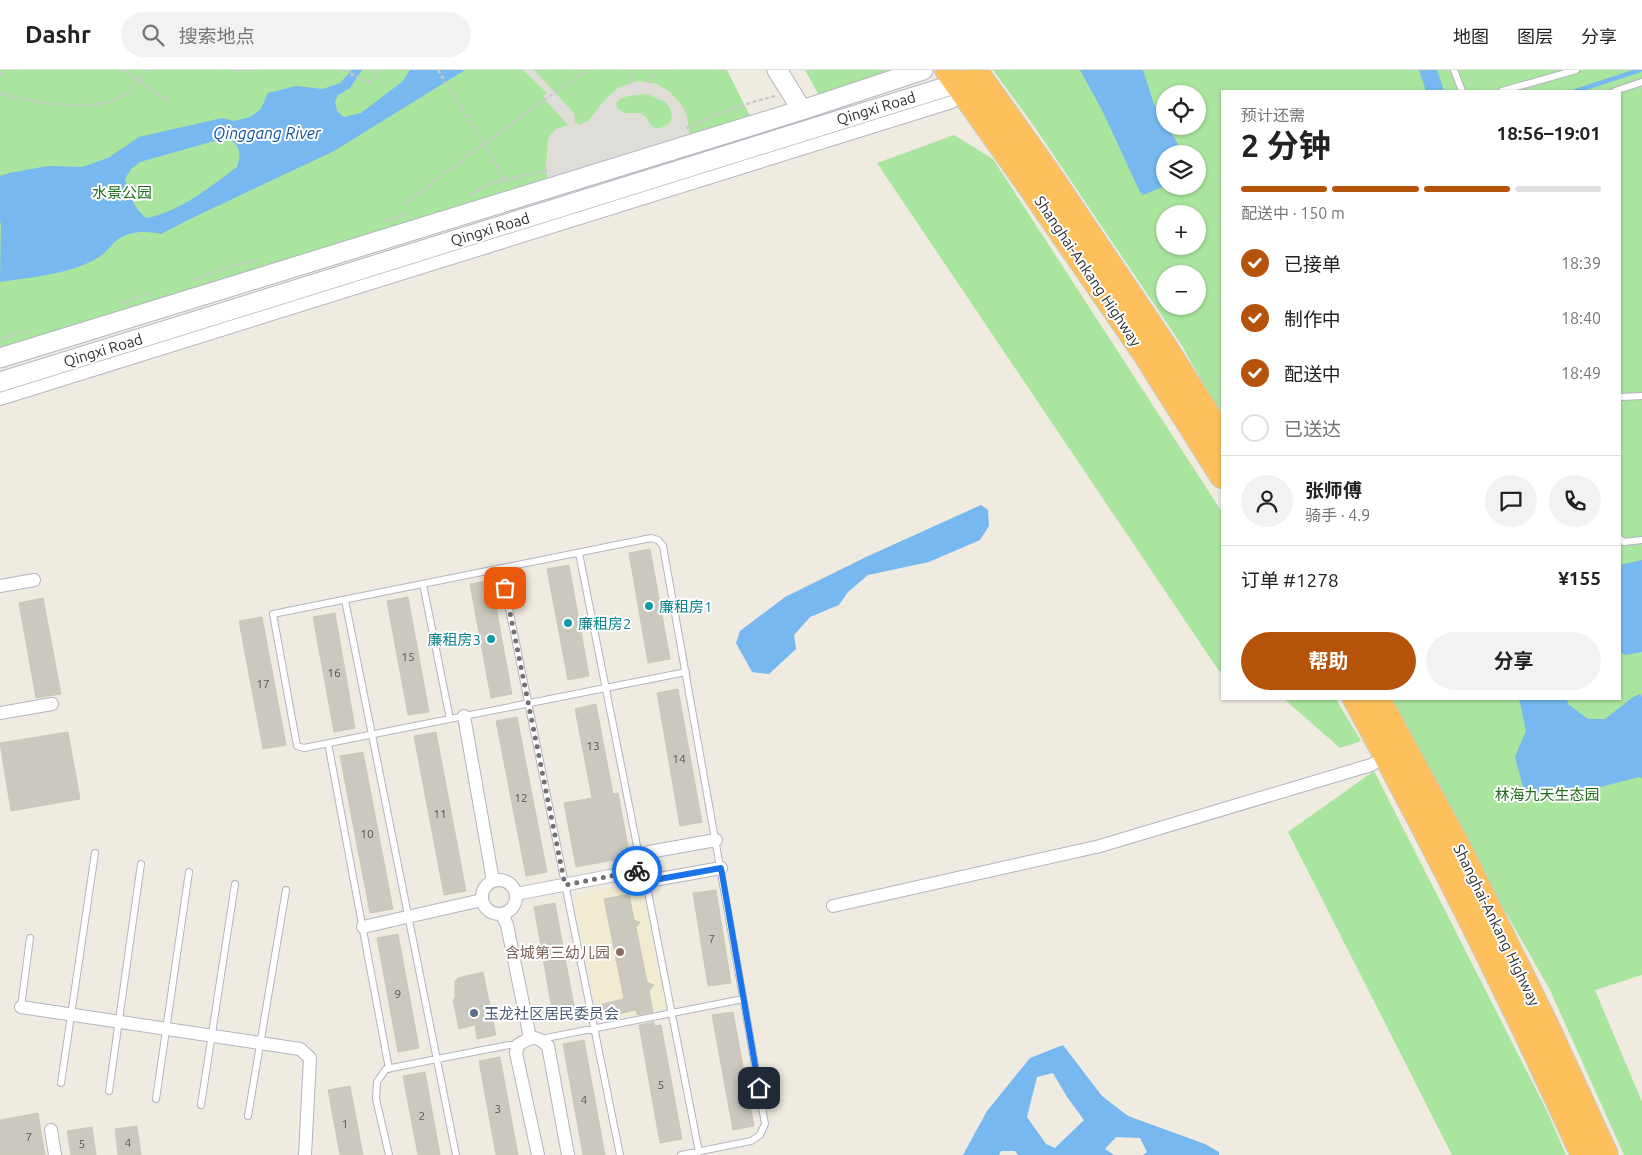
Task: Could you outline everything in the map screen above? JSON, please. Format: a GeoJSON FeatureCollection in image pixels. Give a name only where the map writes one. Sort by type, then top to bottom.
{"type":"FeatureCollection","features":[{"type":"Feature","properties":{"kind":"highway","name":"Shanghai-Ankang Highway"},"geometry":{"type":"LineString","coordinates":[[962,80],[1046,170],[1163,344],[1221,434]]}},
{"type":"Feature","properties":{"kind":"highway","name":"Shanghai-Ankang Highway"},"geometry":{"type":"LineString","coordinates":[[962,80],[1145,354],[1221,474]]}},
{"type":"Feature","properties":{"kind":"highway","name":"Shanghai-Ankang Highway"},"geometry":{"type":"LineString","coordinates":[[1356,700],[1395,751],[1467,863],[1545,1022],[1606,1155]]}},
{"type":"Feature","properties":{"kind":"highway","name":"Shanghai-Ankang Highway"},"geometry":{"type":"LineString","coordinates":[[1378,700],[1395,751],[1583,1155]]}},
{"type":"Feature","properties":{"kind":"main road"},"geometry":{"type":"LineString","coordinates":[[777,70],[802,110]]}},
{"type":"Feature","properties":{"kind":"main road","name":"Qingxi Road"},"geometry":{"type":"LineString","coordinates":[[0,358],[802,110],[923,70]]}},
{"type":"Feature","properties":{"kind":"main road","name":"Qingxi Road"},"geometry":{"type":"LineString","coordinates":[[0,382],[962,80]]}},
{"type":"Feature","properties":{"kind":"main road"},"geometry":{"type":"LineString","coordinates":[[59,340],[65,362]]}},
{"type":"Feature","properties":{"kind":"street"},"geometry":{"type":"LineString","coordinates":[[0,399],[962,80]]}},
{"type":"Feature","properties":{"kind":"street"},"geometry":{"type":"LineString","coordinates":[[0,585],[34,580]]}},
{"type":"Feature","properties":{"kind":"street"},"geometry":{"type":"LineString","coordinates":[[0,713],[52,704]]}},
{"type":"Feature","properties":{"kind":"street"},"geometry":{"type":"LineString","coordinates":[[464,716],[493,881]]}},
{"type":"Feature","properties":{"kind":"street"},"geometry":{"type":"LineString","coordinates":[[833,906],[1100,846],[1371,765],[1395,751]]}},
{"type":"Feature","properties":{"kind":"street"},"geometry":{"type":"LineString","coordinates":[[640,870],[649,852],[716,840]]}},
{"type":"Feature","properties":{"kind":"street"},"geometry":{"type":"LineString","coordinates":[[516,894],[640,870],[654,880],[721,868]]}},
{"type":"Feature","properties":{"kind":"street"},"geometry":{"type":"LineString","coordinates":[[499,880],[510,884],[516,894],[515,905],[512,909],[502,914],[487,910],[482,900],[484,889],[493,881],[499,880]]}},
{"type":"Feature","properties":{"kind":"street"},"geometry":{"type":"LineString","coordinates":[[363,928],[482,900]]}},
{"type":"Feature","properties":{"kind":"street"},"geometry":{"type":"LineString","coordinates":[[502,914],[507,925],[535,1038],[548,1046],[568,1155]]}},
{"type":"Feature","properties":{"kind":"street"},"geometry":{"type":"LineString","coordinates":[[21,1007],[300,1049],[310,1058],[305,1155]]}},
{"type":"Feature","properties":{"kind":"street"},"geometry":{"type":"LineString","coordinates":[[535,1038],[518,1045],[516,1053],[538,1155]]}},
{"type":"Feature","properties":{"kind":"street"},"geometry":{"type":"LineString","coordinates":[[51,1130],[55,1155]]}},
{"type":"Feature","properties":{"kind":"lane"},"geometry":{"type":"LineString","coordinates":[[1454,70],[1462,90]]}},
{"type":"Feature","properties":{"kind":"lane"},"geometry":{"type":"LineString","coordinates":[[1506,90],[1576,70]]}},
{"type":"Feature","properties":{"kind":"lane"},"geometry":{"type":"LineString","coordinates":[[1618,90],[1642,82]]}},
{"type":"Feature","properties":{"kind":"lane"},"geometry":{"type":"LineString","coordinates":[[1621,397],[1642,396]]}},
{"type":"Feature","properties":{"kind":"lane"},"geometry":{"type":"LineString","coordinates":[[681,1155],[751,1141],[760,1135],[765,1124],[721,868],[686,672],[663,546],[658,540],[651,538],[273,614],[297,746],[304,748],[686,672]]}},
{"type":"Feature","properties":{"kind":"lane"},"geometry":{"type":"LineString","coordinates":[[1621,540],[1624,542],[1642,540]]}},
{"type":"Feature","properties":{"kind":"lane"},"geometry":{"type":"LineString","coordinates":[[579,553],[640,870],[648,892],[699,1152]]}},
{"type":"Feature","properties":{"kind":"lane"},"geometry":{"type":"LineString","coordinates":[[501,569],[620,1155]]}},
{"type":"Feature","properties":{"kind":"lane"},"geometry":{"type":"LineString","coordinates":[[423,584],[450,719]]}},
{"type":"Feature","properties":{"kind":"lane"},"geometry":{"type":"LineString","coordinates":[[345,600],[456,1155]]}},
{"type":"Feature","properties":{"kind":"lane"},"geometry":{"type":"LineString","coordinates":[[328,743],[389,1069]]}},
{"type":"Feature","properties":{"kind":"lane"},"geometry":{"type":"LineString","coordinates":[[62,1083],[95,853]]}},
{"type":"Feature","properties":{"kind":"lane"},"geometry":{"type":"LineString","coordinates":[[109,1092],[142,864]]}},
{"type":"Feature","properties":{"kind":"lane"},"geometry":{"type":"LineString","coordinates":[[156,1099],[189,872]]}},
{"type":"Feature","properties":{"kind":"lane"},"geometry":{"type":"LineString","coordinates":[[201,1105],[235,884]]}},
{"type":"Feature","properties":{"kind":"lane"},"geometry":{"type":"LineString","coordinates":[[248,1116],[286,890]]}},
{"type":"Feature","properties":{"kind":"lane"},"geometry":{"type":"LineString","coordinates":[[21,1007],[30,938]]}},
{"type":"Feature","properties":{"kind":"lane"},"geometry":{"type":"LineString","coordinates":[[535,1038],[743,999]]}},
{"type":"Feature","properties":{"kind":"lane"},"geometry":{"type":"LineString","coordinates":[[389,1155],[376,1099],[376,1082],[386,1069],[509,1045],[518,1045]]}},
{"type":"Feature","properties":{"kind":"path"},"geometry":{"type":"LineString","coordinates":[[0,74],[4,70]]}},
{"type":"Feature","properties":{"kind":"path"},"geometry":{"type":"LineString","coordinates":[[124,70],[170,101]]}},
{"type":"Feature","properties":{"kind":"path"},"geometry":{"type":"LineString","coordinates":[[0,93],[24,100],[54,104],[105,104],[122,96],[136,84],[145,70]]}},
{"type":"Feature","properties":{"kind":"path"},"geometry":{"type":"LineString","coordinates":[[236,70],[244,70]]}},
{"type":"Feature","properties":{"kind":"path"},"geometry":{"type":"LineString","coordinates":[[345,70],[368,82],[379,70]]}},
{"type":"Feature","properties":{"kind":"path"},"geometry":{"type":"LineString","coordinates":[[438,70],[505,180]]}},
{"type":"Feature","properties":{"kind":"path"},"geometry":{"type":"LineString","coordinates":[[404,205],[483,144],[586,70]]}},
{"type":"Feature","properties":{"kind":"path"},"geometry":{"type":"LineString","coordinates":[[630,84],[631,70]]}},
{"type":"Feature","properties":{"kind":"path"},"geometry":{"type":"LineString","coordinates":[[648,83],[656,70]]}},
{"type":"Feature","properties":{"kind":"shaded area"},"geometry":{"type":"Polygon","coordinates":[[[523,70],[534,70],[574,113],[575,122],[579,125],[589,120],[606,98],[618,88],[637,81],[657,84],[670,92],[682,105],[687,116],[690,137],[548,183],[546,167],[548,138],[556,129],[568,125],[543,97],[547,93],[523,70]],[[647,94],[628,96],[616,103],[617,108],[625,113],[641,113],[655,128],[660,128],[666,126],[671,121],[672,114],[665,102],[647,94]]]}},
{"type":"Feature","properties":{"kind":"shaded area","name":"含城第三幼儿园"},"geometry":{"type":"Polygon","coordinates":[[[640,882],[666,1008],[599,1022],[574,896],[640,882]]]}},
{"type":"Feature","properties":{"kind":"green space","name":"水景公园"},"geometry":{"type":"Polygon","coordinates":[[[0,70],[727,70],[754,124],[0,358],[0,70]]]}},
{"type":"Feature","properties":{"kind":"green space"},"geometry":{"type":"Polygon","coordinates":[[[805,70],[887,70],[884,76],[821,99],[805,70]]]}},
{"type":"Feature","properties":{"kind":"green space","name":"林海九天生态园"},"geometry":{"type":"Polygon","coordinates":[[[993,70],[1642,70],[1642,975],[1595,990],[1642,1102],[1642,1155],[1624,1155],[1550,990],[1385,700],[1621,700],[1621,90],[1221,90],[1221,415],[1181,344],[1161,315],[1206,315],[1206,265],[1156,265],[1156,307],[1034,126],[993,70]]]}},
{"type":"Feature","properties":{"kind":"green space"},"geometry":{"type":"Polygon","coordinates":[[[954,135],[993,159],[1221,510],[1221,672],[1219,671],[877,163],[954,135]]]}},
{"type":"Feature","properties":{"kind":"green space"},"geometry":{"type":"Polygon","coordinates":[[[1285,700],[1337,700],[1361,741],[1340,748],[1285,700]]]}},
{"type":"Feature","properties":{"kind":"green space"},"geometry":{"type":"Polygon","coordinates":[[[1374,771],[1547,1111],[1566,1155],[1452,1155],[1288,832],[1374,771]]]}},
{"type":"Feature","properties":{"kind":"water","name":"Qinggang River"},"geometry":{"type":"Polygon","coordinates":[[[352,70],[362,70],[350,88],[338,95],[335,102],[337,111],[344,117],[361,113],[403,81],[410,70],[465,70],[334,151],[161,234],[145,232],[130,234],[118,240],[99,257],[83,265],[53,274],[0,282],[0,176],[48,166],[82,167],[108,158],[139,137],[222,118],[234,121],[250,117],[261,109],[268,93],[296,86],[323,89],[340,83],[352,70]],[[225,138],[140,162],[131,169],[125,179],[130,196],[138,210],[146,218],[159,215],[194,198],[216,183],[237,167],[238,149],[230,140],[225,138]]]}},
{"type":"Feature","properties":{"kind":"water"},"geometry":{"type":"Polygon","coordinates":[[[1080,70],[1143,70],[1156,107],[1156,135],[1172,135],[1179,145],[1156,145],[1156,190],[1143,195],[1140,192],[1102,110],[1080,70]]]}},
{"type":"Feature","properties":{"kind":"water"},"geometry":{"type":"Polygon","coordinates":[[[1419,70],[1437,70],[1444,90],[1426,90],[1419,70]]]}},
{"type":"Feature","properties":{"kind":"water"},"geometry":{"type":"Polygon","coordinates":[[[981,505],[988,510],[989,526],[980,540],[929,562],[868,575],[848,592],[839,605],[810,617],[794,635],[796,649],[769,674],[752,672],[736,643],[740,631],[785,597],[866,557],[981,505]]]}},
{"type":"Feature","properties":{"kind":"water"},"geometry":{"type":"Polygon","coordinates":[[[1642,560],[1642,652],[1625,655],[1621,653],[1621,565],[1642,560]]]}},
{"type":"Feature","properties":{"kind":"water"},"geometry":{"type":"Polygon","coordinates":[[[1640,694],[1642,697],[1642,778],[1639,777],[1577,793],[1525,794],[1515,757],[1526,731],[1519,700],[1567,700],[1568,704],[1588,719],[1605,719],[1633,697],[1640,694]]]}},
{"type":"Feature","properties":{"kind":"water"},"geometry":{"type":"Polygon","coordinates":[[[1063,1045],[1102,1096],[1128,1116],[1205,1144],[1219,1152],[1219,1155],[1143,1155],[1147,1152],[1140,1138],[1116,1137],[1105,1149],[1114,1155],[1018,1155],[1015,1151],[1001,1151],[999,1155],[963,1155],[987,1111],[1030,1058],[1063,1045]],[[1053,1073],[1037,1077],[1027,1117],[1046,1144],[1055,1148],[1084,1120],[1067,1097],[1053,1073]]]}},
{"type":"Feature","properties":{"kind":"building","name":"廉租房1"},"geometry":{"type":"Polygon","coordinates":[[[650,549],[670,659],[648,663],[629,553],[650,549]]]}},
{"type":"Feature","properties":{"kind":"building","name":"廉租房2"},"geometry":{"type":"Polygon","coordinates":[[[569,565],[589,676],[568,680],[547,569],[569,565]]]}},
{"type":"Feature","properties":{"kind":"building","name":"廉租房3"},"geometry":{"type":"Polygon","coordinates":[[[491,580],[512,694],[491,698],[470,584],[491,580]]]}},
{"type":"Feature","properties":{"kind":"building"},"geometry":{"type":"Polygon","coordinates":[[[408,597],[429,712],[408,715],[387,601],[408,597]]]}},
{"type":"Feature","properties":{"kind":"building"},"geometry":{"type":"Polygon","coordinates":[[[43,598],[61,694],[36,698],[19,603],[43,598]]]}},
{"type":"Feature","properties":{"kind":"building"},"geometry":{"type":"Polygon","coordinates":[[[335,613],[355,728],[334,732],[313,617],[335,613]]]}},
{"type":"Feature","properties":{"kind":"building"},"geometry":{"type":"Polygon","coordinates":[[[262,617],[286,745],[263,749],[239,621],[262,617]]]}},
{"type":"Feature","properties":{"kind":"building"},"geometry":{"type":"Polygon","coordinates":[[[678,689],[702,822],[680,826],[657,693],[678,689]]]}},
{"type":"Feature","properties":{"kind":"building"},"geometry":{"type":"Polygon","coordinates":[[[596,704],[613,794],[618,793],[630,857],[576,867],[564,803],[592,798],[575,709],[596,704]]]}},
{"type":"Feature","properties":{"kind":"building"},"geometry":{"type":"Polygon","coordinates":[[[517,717],[547,872],[526,876],[496,721],[517,717]]]}},
{"type":"Feature","properties":{"kind":"building"},"geometry":{"type":"Polygon","coordinates":[[[68,732],[80,799],[11,811],[0,743],[68,732]]]}},
{"type":"Feature","properties":{"kind":"building"},"geometry":{"type":"Polygon","coordinates":[[[436,732],[466,891],[444,895],[414,736],[436,732]]]}},
{"type":"Feature","properties":{"kind":"building"},"geometry":{"type":"Polygon","coordinates":[[[363,752],[393,909],[370,913],[340,756],[363,752]]]}},
{"type":"Feature","properties":{"kind":"building"},"geometry":{"type":"Polygon","coordinates":[[[716,890],[731,983],[708,986],[693,893],[716,890]]]}},
{"type":"Feature","properties":{"kind":"building"},"geometry":{"type":"Polygon","coordinates":[[[629,894],[634,920],[640,922],[636,927],[647,982],[654,985],[649,991],[653,1012],[637,1015],[636,1010],[605,1017],[602,1004],[624,999],[604,899],[629,894]]]}},
{"type":"Feature","properties":{"kind":"building"},"geometry":{"type":"Polygon","coordinates":[[[555,903],[576,1017],[554,1021],[534,907],[555,903]]]}},
{"type":"Feature","properties":{"kind":"building"},"geometry":{"type":"Polygon","coordinates":[[[398,934],[419,1048],[398,1052],[377,938],[398,934]]]}},
{"type":"Feature","properties":{"kind":"building","name":"玉龙社区居民委员会"},"geometry":{"type":"Polygon","coordinates":[[[483,972],[496,1035],[477,1039],[475,1025],[459,1029],[453,1000],[455,999],[455,981],[458,978],[483,972]]]}},
{"type":"Feature","properties":{"kind":"building"},"geometry":{"type":"Polygon","coordinates":[[[733,1012],[754,1126],[733,1130],[712,1015],[733,1012]]]}},
{"type":"Feature","properties":{"kind":"building"},"geometry":{"type":"Polygon","coordinates":[[[654,1022],[655,1026],[661,1025],[682,1139],[660,1143],[639,1025],[654,1022]]]}},
{"type":"Feature","properties":{"kind":"building"},"geometry":{"type":"Polygon","coordinates":[[[584,1040],[605,1155],[583,1155],[563,1044],[584,1040]]]}},
{"type":"Feature","properties":{"kind":"building"},"geometry":{"type":"Polygon","coordinates":[[[500,1057],[518,1155],[496,1155],[479,1061],[500,1057]]]}},
{"type":"Feature","properties":{"kind":"building"},"geometry":{"type":"Polygon","coordinates":[[[425,1072],[440,1155],[418,1155],[403,1076],[425,1072]]]}},
{"type":"Feature","properties":{"kind":"building"},"geometry":{"type":"Polygon","coordinates":[[[350,1086],[363,1155],[340,1155],[328,1090],[350,1086]]]}},
{"type":"Feature","properties":{"kind":"building"},"geometry":{"type":"Polygon","coordinates":[[[38,1113],[45,1155],[0,1155],[0,1120],[38,1113]]]}},
{"type":"Feature","properties":{"kind":"building"},"geometry":{"type":"Polygon","coordinates":[[[137,1126],[141,1155],[118,1155],[115,1129],[137,1126]]]}},
{"type":"Feature","properties":{"kind":"building"},"geometry":{"type":"Polygon","coordinates":[[[92,1127],[96,1155],[71,1155],[67,1131],[92,1127]]]}},
{"type":"Feature","properties":{"kind":"waterway"},"geometry":{"type":"LineString","coordinates":[[1579,90],[1640,70]]}},
{"type":"Feature","properties":{"kind":"way so far"},"geometry":{"type":"LineString","coordinates":[[505,588],[565,885],[637,871]]}},
{"type":"Feature","properties":{"kind":"place","name":"廉租房1"},"geometry":{"type":"Point","coordinates":[649,606]}},
{"type":"Feature","properties":{"kind":"place","name":"廉租房2"},"geometry":{"type":"Point","coordinates":[568,623]}},
{"type":"Feature","properties":{"kind":"place","name":"廉租房3"},"geometry":{"type":"Point","coordinates":[491,639]}},
{"type":"Feature","properties":{"kind":"place","name":"含城第三幼儿园"},"geometry":{"type":"Point","coordinates":[620,952]}},
{"type":"Feature","properties":{"kind":"place","name":"玉龙社区居民委员会"},"geometry":{"type":"Point","coordinates":[474,1013]}},
{"type":"Feature","properties":{"kind":"route"},"geometry":{"type":"LineString","coordinates":[[637,871],[644,878],[654,880],[721,868],[759,1088]]}}]}
